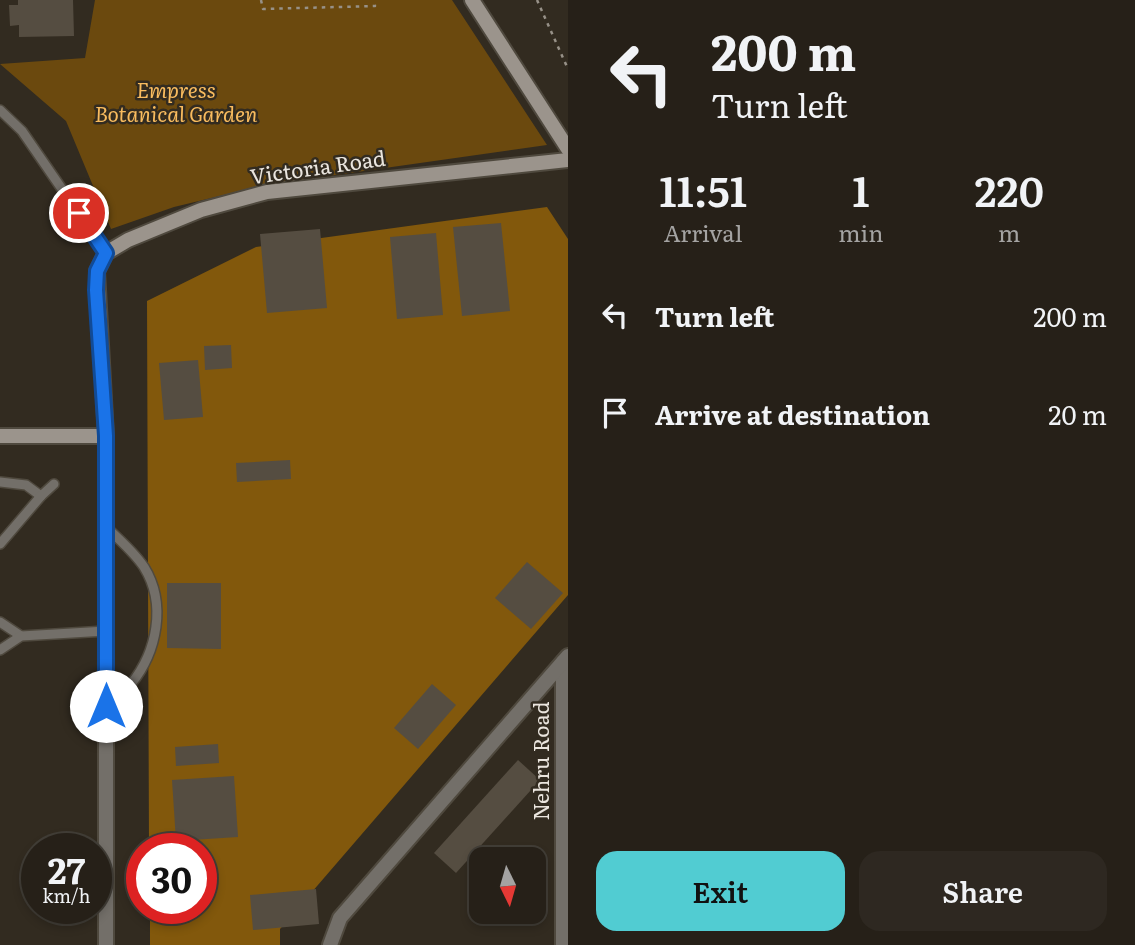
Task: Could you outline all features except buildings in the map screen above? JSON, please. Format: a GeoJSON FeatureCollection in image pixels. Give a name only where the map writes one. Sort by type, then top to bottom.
{"type":"FeatureCollection","features":[{"type":"Feature","properties":{"kind":"street"},"geometry":{"type":"LineString","coordinates":[[472,0],[568,149]]}},
{"type":"Feature","properties":{"kind":"street","name":"Victoria Road"},"geometry":{"type":"LineString","coordinates":[[106,253],[128,240],[201,211],[267,192],[568,160]]}},
{"type":"Feature","properties":{"kind":"street"},"geometry":{"type":"LineString","coordinates":[[106,253],[97,271],[96,290],[106,436],[106,945]]}},
{"type":"Feature","properties":{"kind":"street"},"geometry":{"type":"LineString","coordinates":[[0,436],[106,436]]}},
{"type":"Feature","properties":{"kind":"street"},"geometry":{"type":"LineString","coordinates":[[330,945],[340,918],[565,659]]}},
{"type":"Feature","properties":{"kind":"street","name":"Nehru Road"},"geometry":{"type":"LineString","coordinates":[[564,945],[565,659]]}},
{"type":"Feature","properties":{"kind":"lane"},"geometry":{"type":"LineString","coordinates":[[0,110],[22,131],[106,253]]}},
{"type":"Feature","properties":{"kind":"lane"},"geometry":{"type":"LineString","coordinates":[[0,482],[26,485],[41,496]]}},
{"type":"Feature","properties":{"kind":"lane"},"geometry":{"type":"LineString","coordinates":[[0,544],[54,484]]}},
{"type":"Feature","properties":{"kind":"lane"},"geometry":{"type":"LineString","coordinates":[[106,527],[143,565],[152,583],[157,629],[140,672],[129,687],[106,706]]}},
{"type":"Feature","properties":{"kind":"lane"},"geometry":{"type":"LineString","coordinates":[[0,622],[21,636]]}},
{"type":"Feature","properties":{"kind":"lane"},"geometry":{"type":"LineString","coordinates":[[0,650],[21,636],[106,631]]}},
{"type":"Feature","properties":{"kind":"path"},"geometry":{"type":"LineString","coordinates":[[261,0],[263,9],[375,6],[374,0]]}},
{"type":"Feature","properties":{"kind":"path"},"geometry":{"type":"LineString","coordinates":[[537,0],[568,69]]}},
{"type":"Feature","properties":{"kind":"green space","name":"Empress Botanical Garden"},"geometry":{"type":"Polygon","coordinates":[[[95,0],[452,0],[547,145],[265,185],[174,207],[111,229],[66,121],[0,64],[85,58],[95,0]]]}},
{"type":"Feature","properties":{"kind":"shaded area"},"geometry":{"type":"Polygon","coordinates":[[[547,207],[568,239],[568,595],[280,929],[280,945],[150,945],[150,924],[217,924],[217,833],[149,833],[147,301],[256,247],[547,207]]]}},
{"type":"Feature","properties":{"kind":"route"},"geometry":{"type":"LineString","coordinates":[[79,213],[106,253],[97,271],[96,290],[106,436],[106,706]]}}]}
